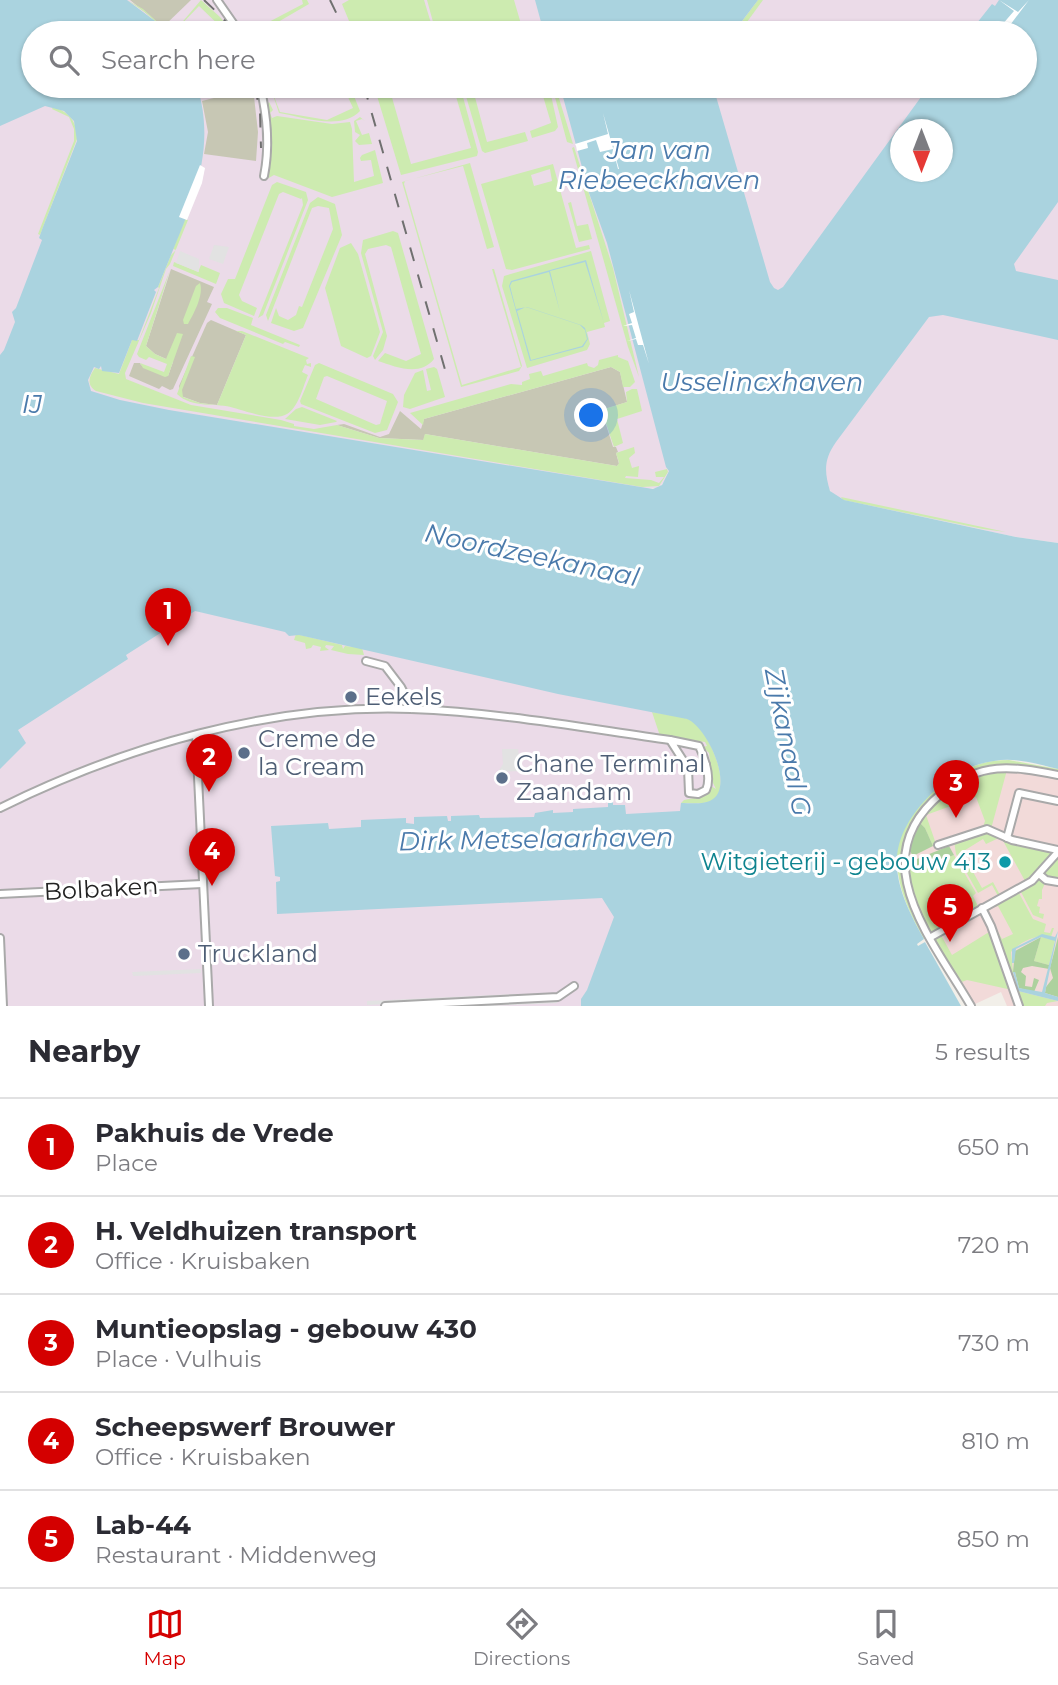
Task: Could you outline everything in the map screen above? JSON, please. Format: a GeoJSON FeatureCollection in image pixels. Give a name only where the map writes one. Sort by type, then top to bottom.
{"type":"FeatureCollection","features":[{"type":"Feature","properties":{"kind":"street"},"geometry":{"type":"LineString","coordinates":[[217,0],[232,21]]}},
{"type":"Feature","properties":{"kind":"street"},"geometry":{"type":"LineString","coordinates":[[262,98],[267,131],[264,176]]}},
{"type":"Feature","properties":{"kind":"street"},"geometry":{"type":"LineString","coordinates":[[366,661],[385,666],[401,687],[412,709]]}},
{"type":"Feature","properties":{"kind":"street"},"geometry":{"type":"LineString","coordinates":[[0,808],[84,771],[196,735],[244,724],[317,713],[412,709],[480,715],[670,740],[699,746],[706,764],[706,790],[698,794],[689,793],[688,768],[670,740]]}},
{"type":"Feature","properties":{"kind":"street"},"geometry":{"type":"LineString","coordinates":[[196,735],[209,1006]]}},
{"type":"Feature","properties":{"kind":"street"},"geometry":{"type":"LineString","coordinates":[[688,768],[696,769],[706,764]]}},
{"type":"Feature","properties":{"kind":"street"},"geometry":{"type":"LineString","coordinates":[[971,1006],[916,910],[905,873],[904,850],[909,834],[932,802],[953,783],[976,772],[993,768],[1058,775]]}},
{"type":"Feature","properties":{"kind":"street"},"geometry":{"type":"LineString","coordinates":[[1007,838],[1019,793],[1058,801]]}},
{"type":"Feature","properties":{"kind":"street"},"geometry":{"type":"LineString","coordinates":[[931,937],[1032,881],[1058,851],[1007,838],[987,829],[937,845]]}},
{"type":"Feature","properties":{"kind":"street"},"geometry":{"type":"LineString","coordinates":[[1039,874],[1046,880],[1058,882]]}},
{"type":"Feature","properties":{"kind":"street","name":"Bolbaken"},"geometry":{"type":"LineString","coordinates":[[0,894],[202,884]]}},
{"type":"Feature","properties":{"kind":"street"},"geometry":{"type":"LineString","coordinates":[[982,908],[1019,1006]]}},
{"type":"Feature","properties":{"kind":"street"},"geometry":{"type":"LineString","coordinates":[[0,938],[3,1006]]}},
{"type":"Feature","properties":{"kind":"street"},"geometry":{"type":"LineString","coordinates":[[385,1006],[558,998],[574,986]]}},
{"type":"Feature","properties":{"kind":"shaded area"},"geometry":{"type":"Polygon","coordinates":[[[0,0],[1058,0],[1058,543],[1016,537],[843,500],[834,496],[829,489],[669,475],[659,488],[645,489],[94,400],[0,368],[0,0]]]}},
{"type":"Feature","properties":{"kind":"shaded area"},"geometry":{"type":"Polygon","coordinates":[[[130,0],[191,0],[169,21],[156,21],[130,0]]]}},
{"type":"Feature","properties":{"kind":"shaded area"},"geometry":{"type":"Polygon","coordinates":[[[214,98],[254,98],[258,132],[256,161],[204,154],[208,132],[202,101],[214,98]]]}},
{"type":"Feature","properties":{"kind":"shaded area"},"geometry":{"type":"Polygon","coordinates":[[[214,245],[229,247],[223,264],[209,259],[214,245]]]}},
{"type":"Feature","properties":{"kind":"shaded area"},"geometry":{"type":"Polygon","coordinates":[[[180,251],[199,259],[199,272],[176,263],[180,251]]]}},
{"type":"Feature","properties":{"kind":"shaded area"},"geometry":{"type":"Polygon","coordinates":[[[171,269],[214,287],[207,302],[212,304],[173,389],[170,390],[162,386],[159,389],[129,376],[134,363],[140,363],[168,376],[173,362],[155,354],[146,346],[171,269]]]}},
{"type":"Feature","properties":{"kind":"shaded area"},"geometry":{"type":"Polygon","coordinates":[[[211,320],[246,335],[217,405],[200,403],[181,396],[179,386],[207,323],[211,320]]]}},
{"type":"Feature","properties":{"kind":"shaded area"},"geometry":{"type":"Polygon","coordinates":[[[611,367],[620,372],[627,402],[605,409],[603,415],[613,447],[616,447],[618,452],[617,466],[425,434],[424,440],[379,438],[337,425],[344,424],[380,437],[389,434],[400,411],[421,429],[424,419],[611,367]]]}},
{"type":"Feature","properties":{"kind":"shaded area"},"geometry":{"type":"Polygon","coordinates":[[[64,549],[776,684],[924,1006],[0,1006],[0,630],[64,549]]]}},
{"type":"Feature","properties":{"kind":"shaded area"},"geometry":{"type":"Polygon","coordinates":[[[502,749],[518,749],[521,771],[498,772],[503,764],[502,749]]]}},
{"type":"Feature","properties":{"kind":"shaded area"},"geometry":{"type":"Polygon","coordinates":[[[1004,766],[1058,777],[1058,1006],[1007,1006],[1001,992],[973,1005],[930,937],[907,881],[912,839],[932,806],[1004,766]]]}},
{"type":"Feature","properties":{"kind":"shaded area"},"geometry":{"type":"Polygon","coordinates":[[[201,969],[201,973],[133,976],[132,972],[201,969]]]}},
{"type":"Feature","properties":{"kind":"shaded area"},"geometry":{"type":"Polygon","coordinates":[[[518,994],[518,997],[367,1005],[367,1001],[518,994]]]}},
{"type":"Feature","properties":{"kind":"shaded area"},"geometry":{"type":"Polygon","coordinates":[[[557,1000],[557,1003],[442,1006],[557,1000]]]}},
{"type":"Feature","properties":{"kind":"green space"},"geometry":{"type":"Polygon","coordinates":[[[127,0],[146,13],[156,21],[127,0]]]}},
{"type":"Feature","properties":{"kind":"green space"},"geometry":{"type":"Polygon","coordinates":[[[201,0],[223,21],[215,21],[199,6],[183,21],[201,0]]]}},
{"type":"Feature","properties":{"kind":"green space"},"geometry":{"type":"Polygon","coordinates":[[[302,0],[307,0],[309,4],[280,21],[271,21],[303,4],[302,0]]]}},
{"type":"Feature","properties":{"kind":"green space"},"geometry":{"type":"Polygon","coordinates":[[[349,0],[424,0],[430,21],[349,21],[342,4],[349,0]]]}},
{"type":"Feature","properties":{"kind":"green space"},"geometry":{"type":"Polygon","coordinates":[[[427,0],[514,0],[520,21],[433,21],[427,0]]]}},
{"type":"Feature","properties":{"kind":"green space"},"geometry":{"type":"Polygon","coordinates":[[[758,0],[763,0],[748,21],[742,21],[758,0]]]}},
{"type":"Feature","properties":{"kind":"green space"},"geometry":{"type":"Polygon","coordinates":[[[274,98],[280,112],[327,120],[353,108],[348,98],[355,98],[360,111],[352,117],[332,121],[279,113],[274,98]]]}},
{"type":"Feature","properties":{"kind":"green space"},"geometry":{"type":"Polygon","coordinates":[[[378,98],[392,98],[411,164],[471,148],[456,98],[463,98],[477,156],[401,175],[378,98]]]}},
{"type":"Feature","properties":{"kind":"green space"},"geometry":{"type":"Polygon","coordinates":[[[467,98],[475,98],[487,142],[525,132],[528,141],[485,153],[482,151],[467,98]]]}},
{"type":"Feature","properties":{"kind":"green space"},"geometry":{"type":"Polygon","coordinates":[[[544,98],[552,98],[558,127],[555,131],[532,138],[530,131],[551,123],[544,98]]]}},
{"type":"Feature","properties":{"kind":"green space"},"geometry":{"type":"Polygon","coordinates":[[[555,98],[559,98],[573,144],[567,142],[555,98]]]}},
{"type":"Feature","properties":{"kind":"green space"},"geometry":{"type":"Polygon","coordinates":[[[269,102],[273,110],[270,113],[272,118],[277,116],[332,124],[350,122],[354,182],[374,176],[371,160],[361,161],[360,158],[375,150],[383,183],[332,197],[274,175],[267,179],[269,102]]]}},
{"type":"Feature","properties":{"kind":"green space"},"geometry":{"type":"Polygon","coordinates":[[[53,107],[71,118],[77,139],[40,235],[38,234],[74,141],[74,129],[69,117],[52,109],[53,107]]]}},
{"type":"Feature","properties":{"kind":"green space"},"geometry":{"type":"Polygon","coordinates":[[[360,117],[365,121],[356,121],[362,135],[369,133],[372,144],[359,145],[355,141],[360,135],[355,132],[354,121],[360,117]]]}},
{"type":"Feature","properties":{"kind":"green space"},"geometry":{"type":"Polygon","coordinates":[[[574,147],[613,268],[639,377],[628,347],[572,148],[574,147]]]}},
{"type":"Feature","properties":{"kind":"green space"},"geometry":{"type":"Polygon","coordinates":[[[470,163],[494,247],[487,249],[463,166],[413,179],[470,163]]]}},
{"type":"Feature","properties":{"kind":"green space"},"geometry":{"type":"Polygon","coordinates":[[[553,164],[576,248],[589,245],[590,249],[512,270],[506,269],[481,184],[553,164]],[[550,169],[531,175],[534,186],[552,181],[550,169]]]}},
{"type":"Feature","properties":{"kind":"green space"},"geometry":{"type":"Polygon","coordinates":[[[405,181],[462,385],[521,367],[492,269],[522,366],[519,371],[461,387],[402,182],[405,181]]]}},
{"type":"Feature","properties":{"kind":"green space"},"geometry":{"type":"Polygon","coordinates":[[[277,182],[306,192],[308,200],[263,315],[258,318],[303,205],[302,198],[283,192],[279,194],[239,295],[242,301],[257,308],[254,316],[224,303],[221,294],[228,279],[235,279],[272,185],[277,182]]]}},
{"type":"Feature","properties":{"kind":"green space"},"geometry":{"type":"Polygon","coordinates":[[[318,197],[335,204],[342,235],[303,328],[294,331],[271,323],[276,308],[279,316],[288,320],[296,315],[299,306],[302,307],[333,229],[329,208],[312,208],[268,321],[266,315],[310,203],[318,197]]]}},
{"type":"Feature","properties":{"kind":"green space"},"geometry":{"type":"Polygon","coordinates":[[[571,202],[577,226],[588,224],[592,239],[579,242],[568,203],[571,202]]]}},
{"type":"Feature","properties":{"kind":"green space"},"geometry":{"type":"Polygon","coordinates":[[[185,219],[188,220],[176,250],[173,249],[185,219]]]}},
{"type":"Feature","properties":{"kind":"green space"},"geometry":{"type":"Polygon","coordinates":[[[393,231],[398,233],[434,359],[422,368],[400,368],[378,361],[385,353],[406,361],[421,354],[391,247],[386,245],[368,249],[365,254],[387,336],[383,350],[375,360],[373,356],[383,332],[361,253],[363,240],[393,231]]]}},
{"type":"Feature","properties":{"kind":"green space"},"geometry":{"type":"Polygon","coordinates":[[[351,243],[358,254],[380,332],[371,356],[367,358],[341,346],[325,288],[340,248],[351,243]]]}},
{"type":"Feature","properties":{"kind":"green space"},"geometry":{"type":"Polygon","coordinates":[[[176,250],[166,269],[151,313],[125,373],[126,379],[191,405],[281,420],[294,426],[314,429],[337,425],[379,438],[423,440],[425,434],[617,466],[619,463],[616,453],[634,447],[635,453],[629,458],[632,468],[639,466],[638,477],[625,478],[659,483],[664,477],[656,477],[655,472],[667,469],[668,472],[659,486],[642,487],[143,403],[96,391],[90,383],[93,371],[95,368],[119,374],[132,340],[139,340],[171,255],[176,250]]]}},
{"type":"Feature","properties":{"kind":"green space"},"geometry":{"type":"Polygon","coordinates":[[[591,251],[610,321],[604,323],[605,327],[587,332],[590,344],[587,350],[527,368],[502,286],[504,276],[591,251]]]}},
{"type":"Feature","properties":{"kind":"green space"},"geometry":{"type":"Polygon","coordinates":[[[174,262],[198,272],[201,265],[220,273],[216,284],[173,266],[174,262]]]}},
{"type":"Feature","properties":{"kind":"green space"},"geometry":{"type":"Polygon","coordinates":[[[170,270],[146,346],[166,359],[177,333],[183,334],[168,376],[165,377],[143,368],[140,363],[164,372],[167,364],[149,357],[146,360],[137,354],[170,270]]]}},
{"type":"Feature","properties":{"kind":"green space"},"geometry":{"type":"Polygon","coordinates":[[[200,283],[198,304],[188,324],[184,324],[183,320],[196,286],[200,283]]]}},
{"type":"Feature","properties":{"kind":"green space"},"geometry":{"type":"Polygon","coordinates":[[[218,308],[227,308],[253,318],[251,325],[300,345],[299,347],[285,342],[283,344],[220,318],[215,312],[218,308]]]}},
{"type":"Feature","properties":{"kind":"green space"},"geometry":{"type":"Polygon","coordinates":[[[236,331],[309,358],[306,360],[307,364],[311,363],[311,367],[305,365],[302,372],[308,375],[302,391],[287,414],[275,417],[217,405],[246,335],[236,331]]]}},
{"type":"Feature","properties":{"kind":"green space"},"geometry":{"type":"Polygon","coordinates":[[[618,355],[628,361],[635,382],[630,387],[623,387],[620,372],[611,367],[424,419],[423,425],[410,413],[511,384],[522,385],[522,382],[530,379],[529,374],[541,371],[543,376],[587,363],[594,368],[599,360],[618,355]]]}},
{"type":"Feature","properties":{"kind":"green space"},"geometry":{"type":"Polygon","coordinates":[[[191,356],[195,357],[182,390],[183,397],[217,405],[190,402],[177,394],[191,356]]]}},
{"type":"Feature","properties":{"kind":"green space"},"geometry":{"type":"Polygon","coordinates":[[[319,363],[393,394],[398,402],[387,430],[375,433],[301,404],[315,365],[319,363]],[[327,376],[324,377],[316,399],[376,425],[380,424],[387,401],[327,376]]]}},
{"type":"Feature","properties":{"kind":"green space"},"geometry":{"type":"Polygon","coordinates":[[[426,369],[437,369],[445,397],[410,409],[403,407],[404,395],[415,373],[423,370],[427,391],[431,390],[426,369]]]}},
{"type":"Feature","properties":{"kind":"green space"},"geometry":{"type":"Polygon","coordinates":[[[637,389],[642,411],[617,419],[623,443],[614,447],[603,415],[604,409],[627,402],[626,392],[637,389]]]}},
{"type":"Feature","properties":{"kind":"green space"},"geometry":{"type":"Polygon","coordinates":[[[302,407],[337,421],[320,425],[285,419],[302,407]]]}},
{"type":"Feature","properties":{"kind":"green space"},"geometry":{"type":"Polygon","coordinates":[[[841,497],[1006,532],[843,500],[841,497]]]}},
{"type":"Feature","properties":{"kind":"green space"},"geometry":{"type":"Polygon","coordinates":[[[296,634],[342,645],[343,649],[345,646],[362,648],[364,655],[331,650],[334,646],[326,645],[329,650],[320,651],[321,647],[313,645],[306,649],[305,643],[294,640],[296,634]]]}},
{"type":"Feature","properties":{"kind":"green space"},"geometry":{"type":"Polygon","coordinates":[[[652,712],[685,718],[700,728],[712,748],[720,772],[719,793],[713,800],[681,803],[705,796],[711,786],[716,789],[709,753],[703,747],[707,746],[705,742],[660,736],[652,712]]]}},
{"type":"Feature","properties":{"kind":"green space"},"geometry":{"type":"Polygon","coordinates":[[[1009,760],[1058,769],[1058,774],[1009,768],[973,772],[961,777],[912,825],[906,840],[904,868],[911,895],[929,937],[924,939],[909,910],[899,880],[897,858],[904,828],[923,801],[949,779],[981,764],[1009,760]]]}},
{"type":"Feature","properties":{"kind":"green space"},"geometry":{"type":"Polygon","coordinates":[[[1007,770],[991,829],[983,827],[985,821],[976,797],[926,815],[936,844],[933,846],[925,828],[919,822],[938,800],[967,780],[1007,770]]]}},
{"type":"Feature","properties":{"kind":"green space"},"geometry":{"type":"Polygon","coordinates":[[[919,822],[925,828],[933,846],[913,856],[908,848],[919,822]]]}},
{"type":"Feature","properties":{"kind":"green space"},"geometry":{"type":"Polygon","coordinates":[[[988,833],[1055,853],[1025,881],[1001,837],[986,844],[983,839],[962,852],[982,888],[993,882],[1000,895],[998,896],[992,885],[978,893],[956,854],[954,841],[988,833]]]}},
{"type":"Feature","properties":{"kind":"green space"},"geometry":{"type":"Polygon","coordinates":[[[949,846],[954,855],[915,870],[912,861],[949,846]]]}},
{"type":"Feature","properties":{"kind":"green space"},"geometry":{"type":"Polygon","coordinates":[[[954,855],[976,893],[973,896],[979,908],[931,934],[913,897],[906,861],[912,861],[915,870],[954,855]]]}},
{"type":"Feature","properties":{"kind":"green space"},"geometry":{"type":"Polygon","coordinates":[[[1058,856],[1058,881],[1046,878],[1042,874],[1058,856]]]}},
{"type":"Feature","properties":{"kind":"green space"},"geometry":{"type":"Polygon","coordinates":[[[1039,876],[1046,881],[1042,899],[1039,899],[1037,906],[1040,907],[1039,913],[1044,914],[1043,919],[1033,915],[1021,892],[1022,888],[1039,876]]]}},
{"type":"Feature","properties":{"kind":"green space"},"geometry":{"type":"Polygon","coordinates":[[[1016,892],[1033,919],[1046,924],[1044,932],[1050,933],[1054,928],[1051,937],[1030,939],[1011,952],[1014,981],[1018,991],[1058,1001],[1045,1006],[1021,1006],[985,912],[989,907],[991,909],[987,912],[1002,939],[1013,934],[998,906],[995,907],[994,904],[1016,892]]]}},
{"type":"Feature","properties":{"kind":"green space"},"geometry":{"type":"Polygon","coordinates":[[[989,932],[1012,990],[967,980],[959,983],[935,939],[941,935],[952,955],[989,932]]]}},
{"type":"Feature","properties":{"kind":"green space"},"geometry":{"type":"Polygon","coordinates":[[[1041,937],[1055,940],[1049,965],[1034,961],[1041,937]]]}},
{"type":"Feature","properties":{"kind":"green space"},"geometry":{"type":"Polygon","coordinates":[[[1041,937],[1034,961],[1049,965],[1049,969],[1032,966],[1023,968],[1021,972],[1026,976],[1025,986],[1032,987],[1034,978],[1039,980],[1034,992],[1019,988],[1013,972],[1015,951],[1041,937]]]}},
{"type":"Feature","properties":{"kind":"green space"},"geometry":{"type":"Polygon","coordinates":[[[1058,937],[1058,997],[1045,993],[1053,978],[1050,968],[1058,937]]]}},
{"type":"Feature","properties":{"kind":"water"},"geometry":{"type":"Polygon","coordinates":[[[0,0],[127,0],[155,21],[21,21],[21,98],[200,98],[203,113],[202,164],[196,188],[158,287],[154,290],[156,292],[137,341],[132,340],[119,373],[102,371],[101,366],[99,369],[94,367],[88,380],[91,391],[169,410],[653,489],[662,485],[669,471],[607,243],[589,193],[563,98],[716,98],[770,282],[778,290],[783,287],[890,140],[890,182],[953,182],[953,119],[905,119],[920,98],[1037,98],[1037,21],[979,21],[992,4],[995,6],[999,0],[1058,0],[1058,202],[1014,264],[1016,271],[1058,280],[1058,340],[943,315],[929,317],[836,442],[826,465],[830,491],[844,500],[1016,537],[1058,543],[1058,769],[1010,760],[968,768],[932,793],[905,829],[899,847],[899,881],[924,939],[917,944],[918,946],[925,942],[961,1006],[581,1006],[581,999],[587,990],[614,917],[602,898],[277,914],[276,882],[280,881],[280,877],[275,876],[271,826],[328,823],[329,829],[361,827],[361,820],[406,818],[406,823],[414,824],[414,817],[447,816],[448,821],[451,821],[451,816],[534,817],[535,813],[553,810],[553,813],[573,812],[573,809],[608,807],[608,802],[625,805],[626,814],[680,811],[681,803],[710,801],[719,792],[719,769],[702,732],[687,719],[558,694],[299,635],[289,636],[285,632],[195,611],[126,655],[128,659],[18,730],[26,743],[0,769],[0,355],[15,322],[12,312],[16,308],[42,240],[39,238],[77,141],[74,121],[64,111],[45,106],[0,126],[0,0]]]}},
{"type":"Feature","properties":{"kind":"water"},"geometry":{"type":"Polygon","coordinates":[[[535,0],[758,0],[742,21],[541,21],[535,0]]]}},
{"type":"Feature","properties":{"kind":"water"},"geometry":{"type":"Polygon","coordinates":[[[586,260],[604,323],[585,262],[550,271],[560,312],[549,272],[512,282],[510,286],[516,309],[525,307],[517,311],[531,360],[582,346],[587,339],[585,330],[580,325],[526,307],[581,325],[585,328],[588,339],[583,347],[530,361],[509,286],[511,281],[586,260]]]}},
{"type":"Feature","properties":{"kind":"water"},"geometry":{"type":"Polygon","coordinates":[[[1058,931],[1045,993],[1058,997],[1058,1001],[1018,991],[1013,972],[1019,988],[1042,992],[1055,941],[1041,937],[1016,949],[1014,963],[1012,949],[1042,934],[1055,937],[1058,931]]]}},
{"type":"Feature","properties":{"kind":"pier"},"geometry":{"type":"Polygon","coordinates":[[[999,0],[1018,12],[1029,0],[1013,21],[1005,21],[1014,11],[999,0]]]}},
{"type":"Feature","properties":{"kind":"pier"},"geometry":{"type":"Polygon","coordinates":[[[603,113],[619,169],[613,149],[600,152],[596,140],[587,143],[588,148],[577,151],[575,144],[608,134],[603,113]]]}},
{"type":"Feature","properties":{"kind":"pier"},"geometry":{"type":"Polygon","coordinates":[[[200,165],[205,168],[202,183],[187,220],[179,217],[200,165]]]}},
{"type":"Feature","properties":{"kind":"pier"},"geometry":{"type":"Polygon","coordinates":[[[629,290],[649,364],[643,345],[638,345],[636,339],[627,341],[636,338],[632,325],[623,326],[632,323],[629,314],[634,312],[629,290]]]}},
{"type":"Feature","properties":{"kind":"railway"},"geometry":{"type":"LineString","coordinates":[[204,0],[225,21]]}},
{"type":"Feature","properties":{"kind":"railway"},"geometry":{"type":"LineString","coordinates":[[330,0],[340,21]]}},
{"type":"Feature","properties":{"kind":"railway"},"geometry":{"type":"LineString","coordinates":[[257,98],[261,148]]}},
{"type":"Feature","properties":{"kind":"railway"},"geometry":{"type":"LineString","coordinates":[[367,98],[448,380]]}},
{"type":"Feature","properties":{"kind":"place","name":"Pakhuis de Vrede"},"geometry":{"type":"Point","coordinates":[168,646]}},
{"type":"Feature","properties":{"kind":"place","name":"Eekels"},"geometry":{"type":"Point","coordinates":[351,697]}},
{"type":"Feature","properties":{"kind":"place","name":"Creme de la Cream"},"geometry":{"type":"Point","coordinates":[244,753]}},
{"type":"Feature","properties":{"kind":"place","name":"Chane Terminal Zaandam"},"geometry":{"type":"Point","coordinates":[502,778]}},
{"type":"Feature","properties":{"kind":"place","name":"H. Veldhuizen transport"},"geometry":{"type":"Point","coordinates":[209,792]}},
{"type":"Feature","properties":{"kind":"place","name":"Muntieopslag - gebouw 430"},"geometry":{"type":"Point","coordinates":[956,818]}},
{"type":"Feature","properties":{"kind":"place","name":"Witgieterij - gebouw 413"},"geometry":{"type":"Point","coordinates":[1005,862]}},
{"type":"Feature","properties":{"kind":"place","name":"Scheepswerf Brouwer"},"geometry":{"type":"Point","coordinates":[212,886]}},
{"type":"Feature","properties":{"kind":"place","name":"Lab-44"},"geometry":{"type":"Point","coordinates":[950,942]}},
{"type":"Feature","properties":{"kind":"place","name":"Truckland"},"geometry":{"type":"Point","coordinates":[184,954]}},
{"type":"Feature","properties":{"kind":"water label","name":"Jan van Riebeeckhaven"},"geometry":{"type":"Point","coordinates":[659,165]}},
{"type":"Feature","properties":{"kind":"water label","name":"Usselincxhaven"},"geometry":{"type":"Point","coordinates":[762,382]}},
{"type":"Feature","properties":{"kind":"water label","name":"IJ"},"geometry":{"type":"Point","coordinates":[32,404]}},
{"type":"Feature","properties":{"kind":"water label","name":"Noordzeekanaal"},"geometry":{"type":"Point","coordinates":[532,555]}},
{"type":"Feature","properties":{"kind":"water label","name":"Zijkanaal G"},"geometry":{"type":"Point","coordinates":[788,742]}},
{"type":"Feature","properties":{"kind":"water label","name":"Dirk Metselaarhaven"},"geometry":{"type":"Point","coordinates":[536,839]}}]}
